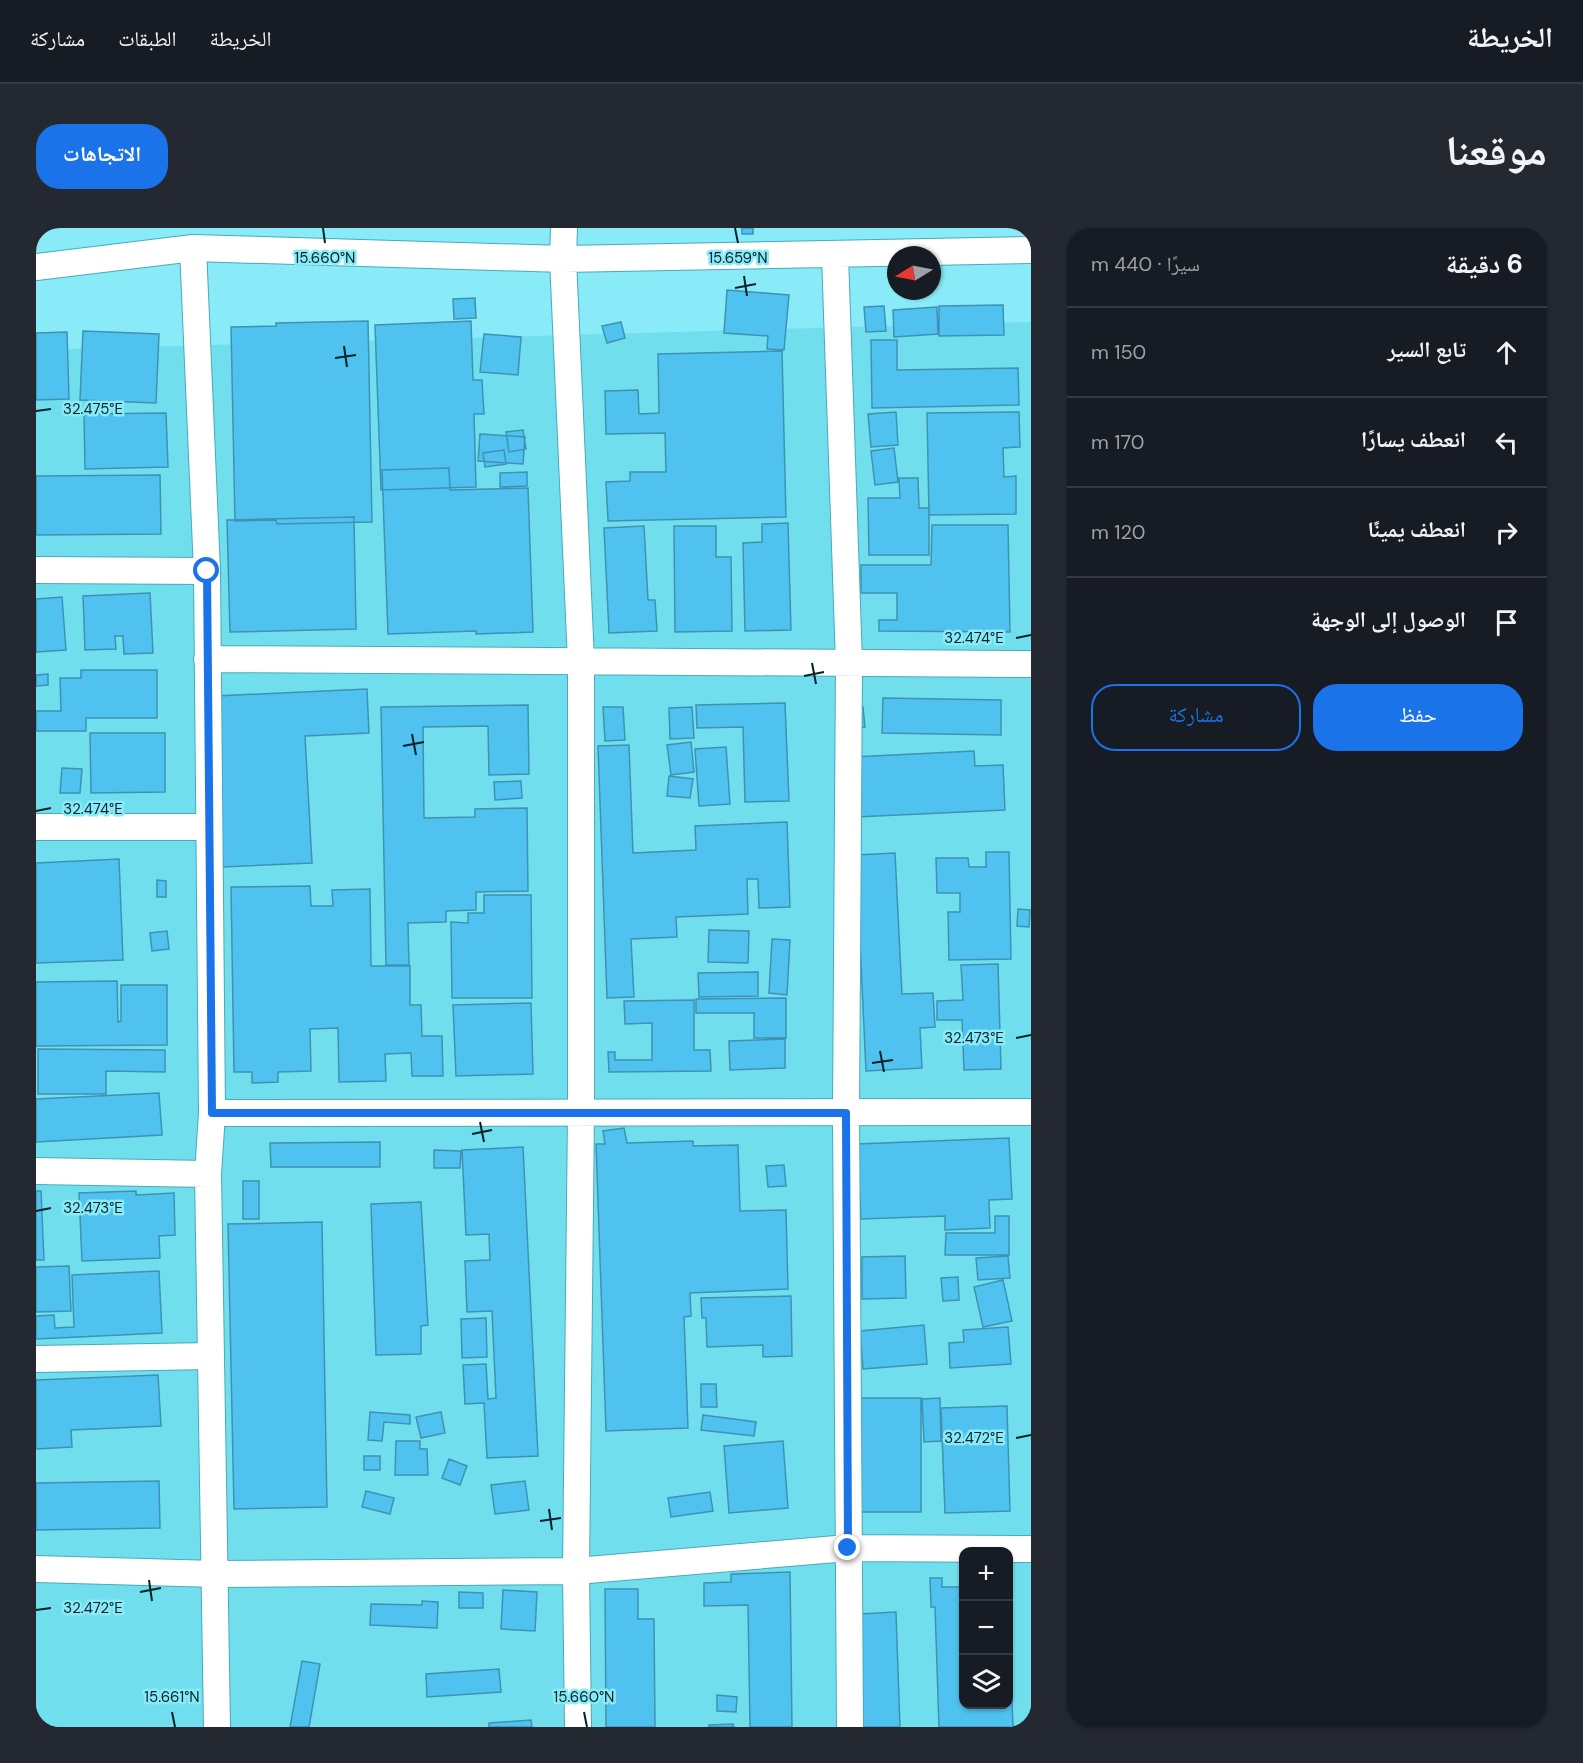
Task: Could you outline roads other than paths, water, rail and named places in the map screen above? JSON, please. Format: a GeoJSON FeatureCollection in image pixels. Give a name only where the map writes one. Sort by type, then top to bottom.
{"type":"FeatureCollection","features":[{"type":"Feature","properties":{"kind":"street"},"geometry":{"type":"LineString","coordinates":[[564,228],[563,260],[581,661],[581,1113],[576,1571],[578,1727]]}},
{"type":"Feature","properties":{"kind":"street"},"geometry":{"type":"LineString","coordinates":[[204,241],[212,1113],[208,1174],[217,1727]]}},
{"type":"Feature","properties":{"kind":"street"},"geometry":{"type":"LineString","coordinates":[[36,267],[204,241],[563,260],[1031,250]]}},
{"type":"Feature","properties":{"kind":"street"},"geometry":{"type":"LineString","coordinates":[[835,255],[849,663],[846,1113],[850,1727]]}},
{"type":"Feature","properties":{"kind":"street"},"geometry":{"type":"LineString","coordinates":[[36,570],[207,571]]}},
{"type":"Feature","properties":{"kind":"street"},"geometry":{"type":"LineString","coordinates":[[207,659],[1031,664]]}},
{"type":"Feature","properties":{"kind":"street"},"geometry":{"type":"LineString","coordinates":[[36,827],[209,827]]}},
{"type":"Feature","properties":{"kind":"street"},"geometry":{"type":"LineString","coordinates":[[212,1113],[1031,1113]]}},
{"type":"Feature","properties":{"kind":"street"},"geometry":{"type":"LineString","coordinates":[[36,1171],[208,1174]]}},
{"type":"Feature","properties":{"kind":"street"},"geometry":{"type":"LineString","coordinates":[[36,1359],[211,1356]]}},
{"type":"Feature","properties":{"kind":"street"},"geometry":{"type":"LineString","coordinates":[[36,1569],[216,1574],[576,1571],[848,1548],[1031,1549]]}}]}
